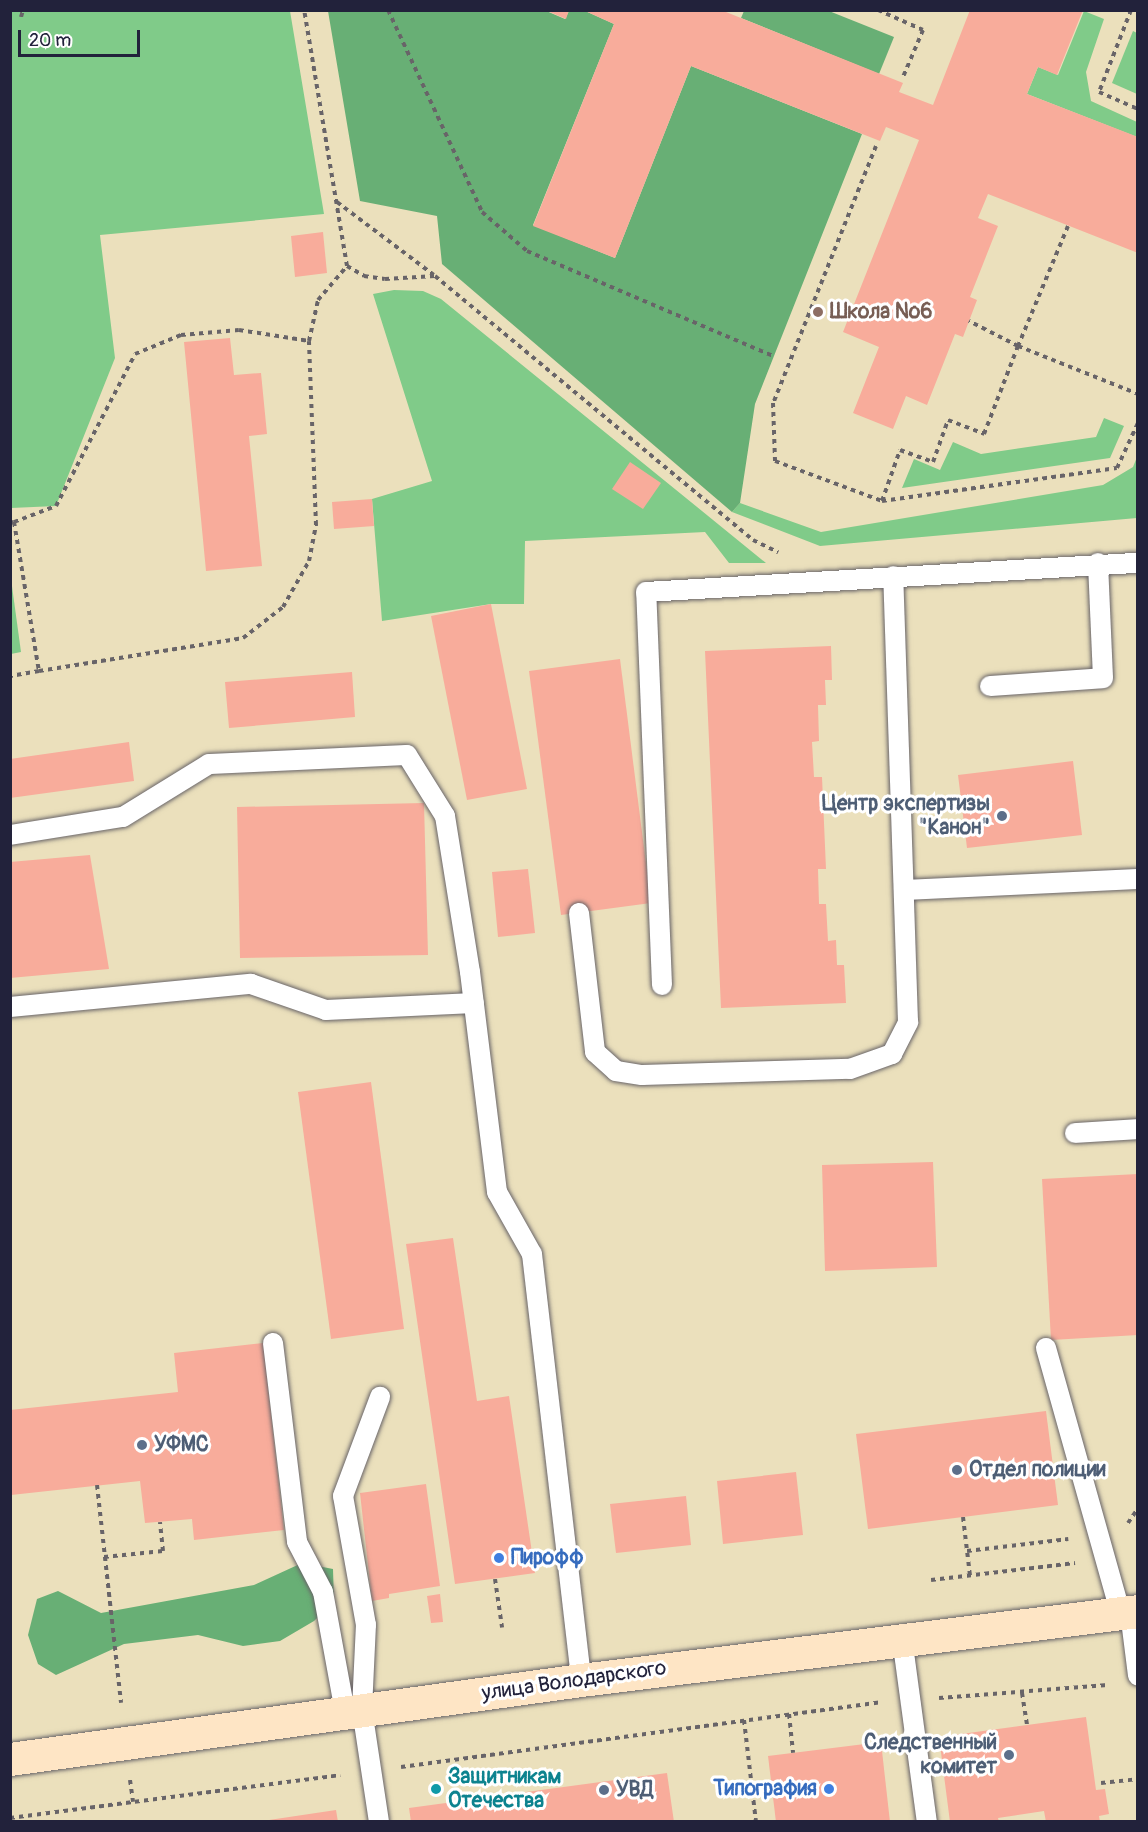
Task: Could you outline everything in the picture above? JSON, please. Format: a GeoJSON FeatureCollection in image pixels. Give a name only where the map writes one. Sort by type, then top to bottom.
{"type":"FeatureCollection","features":[{"type":"Feature","properties":{"kind":"main road","name":"улица Володарского"},"geometry":{"type":"LineString","coordinates":[[10,1758],[353,1710],[902,1638],[1129,1612]]}},
{"type":"Feature","properties":{"kind":"lane"},"geometry":{"type":"LineString","coordinates":[[990,686],[1103,678],[1098,562]]}},
{"type":"Feature","properties":{"kind":"lane"},"geometry":{"type":"LineString","coordinates":[[662,985],[646,592],[1098,562],[1137,563]]}},
{"type":"Feature","properties":{"kind":"lane"},"geometry":{"type":"LineString","coordinates":[[579,913],[595,1052],[616,1071],[642,1075],[850,1069],[892,1054],[908,1022],[893,576]]}},
{"type":"Feature","properties":{"kind":"lane"},"geometry":{"type":"LineString","coordinates":[[10,835],[123,817],[209,764],[407,755],[445,816],[474,1004],[497,1192],[532,1254],[581,1680]]}},
{"type":"Feature","properties":{"kind":"lane"},"geometry":{"type":"LineString","coordinates":[[904,890],[1137,879]]}},
{"type":"Feature","properties":{"kind":"lane"},"geometry":{"type":"LineString","coordinates":[[10,1006],[251,984],[326,1010],[474,1004]]}},
{"type":"Feature","properties":{"kind":"lane"},"geometry":{"type":"LineString","coordinates":[[1075,1133],[1137,1129]]}},
{"type":"Feature","properties":{"kind":"lane"},"geometry":{"type":"LineString","coordinates":[[273,1343],[297,1542],[323,1592],[353,1710],[372,1771],[379,1821]]}},
{"type":"Feature","properties":{"kind":"lane"},"geometry":{"type":"LineString","coordinates":[[1046,1348],[1105,1559],[1129,1612],[1137,1675]]}},
{"type":"Feature","properties":{"kind":"lane"},"geometry":{"type":"LineString","coordinates":[[353,1710],[366,1625],[343,1496],[380,1397]]}},
{"type":"Feature","properties":{"kind":"lane"},"geometry":{"type":"LineString","coordinates":[[902,1638],[927,1821]]}},
{"type":"Feature","properties":{"kind":"path"},"geometry":{"type":"LineString","coordinates":[[21,17],[23,10]]}},
{"type":"Feature","properties":{"kind":"path"},"geometry":{"type":"LineString","coordinates":[[304,10],[347,266],[364,276],[385,279],[435,276]]}},
{"type":"Feature","properties":{"kind":"path"},"geometry":{"type":"LineString","coordinates":[[388,10],[482,212],[527,251],[773,357]]}},
{"type":"Feature","properties":{"kind":"path"},"geometry":{"type":"LineString","coordinates":[[878,10],[923,30],[903,77]]}},
{"type":"Feature","properties":{"kind":"path"},"geometry":{"type":"LineString","coordinates":[[1131,10],[1099,92],[1137,109]]}},
{"type":"Feature","properties":{"kind":"path"},"geometry":{"type":"LineString","coordinates":[[876,146],[773,403],[775,461],[882,501],[1117,468],[1137,423]]}},
{"type":"Feature","properties":{"kind":"path"},"geometry":{"type":"LineString","coordinates":[[336,202],[435,276],[753,540],[783,554]]}},
{"type":"Feature","properties":{"kind":"path"},"geometry":{"type":"LineString","coordinates":[[882,501],[900,450],[933,462],[948,420],[984,434],[1068,226]]}},
{"type":"Feature","properties":{"kind":"path"},"geometry":{"type":"LineString","coordinates":[[10,676],[243,638],[283,607],[309,561],[316,525],[309,341],[318,300],[347,266]]}},
{"type":"Feature","properties":{"kind":"path"},"geometry":{"type":"LineString","coordinates":[[969,321],[1018,346],[1137,394]]}},
{"type":"Feature","properties":{"kind":"path"},"geometry":{"type":"LineString","coordinates":[[39,671],[12,523],[56,506],[135,354],[181,335],[239,330],[309,341]]}},
{"type":"Feature","properties":{"kind":"path"},"geometry":{"type":"LineString","coordinates":[[97,1485],[121,1703]]}},
{"type":"Feature","properties":{"kind":"path"},"geometry":{"type":"LineString","coordinates":[[963,1517],[970,1576]]}},
{"type":"Feature","properties":{"kind":"path"},"geometry":{"type":"LineString","coordinates":[[104,1557],[163,1551],[160,1522]]}},
{"type":"Feature","properties":{"kind":"path"},"geometry":{"type":"LineString","coordinates":[[967,1551],[1099,1535]]}},
{"type":"Feature","properties":{"kind":"path"},"geometry":{"type":"LineString","coordinates":[[931,1580],[1105,1559]]}},
{"type":"Feature","properties":{"kind":"path"},"geometry":{"type":"LineString","coordinates":[[495,1579],[502,1627]]}},
{"type":"Feature","properties":{"kind":"path"},"geometry":{"type":"LineString","coordinates":[[10,1818],[910,1699],[1022,1693],[1119,1684]]}},
{"type":"Feature","properties":{"kind":"path"},"geometry":{"type":"LineString","coordinates":[[1022,1693],[1027,1725]]}},
{"type":"Feature","properties":{"kind":"path"},"geometry":{"type":"LineString","coordinates":[[789,1714],[794,1753]]}},
{"type":"Feature","properties":{"kind":"path"},"geometry":{"type":"LineString","coordinates":[[744,1720],[756,1821]]}},
{"type":"Feature","properties":{"kind":"path"},"geometry":{"type":"LineString","coordinates":[[1101,1783],[1137,1779]]}},
{"type":"Feature","properties":{"kind":"path"},"geometry":{"type":"LineString","coordinates":[[130,1780],[132,1802]]}},
{"type":"Feature","properties":{"kind":"green space"},"geometry":{"type":"Polygon","coordinates":[[[544,10],[565,19],[569,11],[583,10],[614,24],[533,225],[615,258],[691,66],[862,134],[755,404],[740,503],[732,512],[442,264],[437,216],[360,201],[328,11],[544,10]]]}},
{"type":"Feature","properties":{"kind":"green space"},"geometry":{"type":"Polygon","coordinates":[[[10,11],[290,11],[324,214],[100,235],[115,358],[56,506],[11,508],[10,11]]]}},
{"type":"Feature","properties":{"kind":"green space"},"geometry":{"type":"Polygon","coordinates":[[[744,11],[829,11],[894,37],[879,74],[741,18],[744,11]]]}},
{"type":"Feature","properties":{"kind":"green space"},"geometry":{"type":"Polygon","coordinates":[[[1084,11],[1104,19],[1086,72],[1091,101],[1137,122],[1137,137],[1027,94],[1038,67],[1058,75],[1084,11]]]}},
{"type":"Feature","properties":{"kind":"green space"},"geometry":{"type":"Polygon","coordinates":[[[1133,31],[1137,33],[1137,94],[1112,83],[1133,31]]]}},
{"type":"Feature","properties":{"kind":"green space"},"geometry":{"type":"Polygon","coordinates":[[[394,290],[423,291],[441,299],[766,563],[729,563],[705,532],[525,541],[524,604],[491,604],[382,621],[372,499],[432,481],[373,294],[394,290]]]}},
{"type":"Feature","properties":{"kind":"green space"},"geometry":{"type":"Polygon","coordinates":[[[1104,418],[1124,426],[1110,458],[902,488],[914,459],[940,470],[953,442],[981,454],[1096,437],[1104,418]]]}},
{"type":"Feature","properties":{"kind":"green space"},"geometry":{"type":"Polygon","coordinates":[[[1137,457],[1137,518],[820,546],[732,512],[740,503],[821,532],[1103,485],[1133,467],[1137,457]]]}},
{"type":"Feature","properties":{"kind":"green space"},"geometry":{"type":"Polygon","coordinates":[[[11,579],[21,652],[10,654],[11,579]]]}},
{"type":"Feature","properties":{"kind":"green space"},"geometry":{"type":"Polygon","coordinates":[[[302,1563],[333,1569],[334,1602],[314,1621],[280,1641],[243,1646],[198,1635],[124,1644],[56,1675],[38,1664],[28,1635],[37,1599],[58,1591],[101,1613],[254,1585],[302,1563]]]}},
{"type":"Feature","properties":{"kind":"building"},"geometry":{"type":"Polygon","coordinates":[[[545,10],[569,10],[566,19],[545,10]]]}},
{"type":"Feature","properties":{"kind":"building"},"geometry":{"type":"Polygon","coordinates":[[[583,10],[721,10],[903,83],[899,92],[933,105],[970,10],[1083,10],[1057,75],[1038,67],[1027,94],[1138,137],[1138,253],[988,194],[978,218],[998,226],[970,297],[977,300],[963,337],[955,334],[927,405],[906,396],[893,429],[853,413],[879,347],[843,332],[919,140],[886,127],[880,141],[691,66],[615,258],[533,226],[614,24],[583,10]]]}},
{"type":"Feature","properties":{"kind":"building"},"geometry":{"type":"Polygon","coordinates":[[[323,232],[327,273],[295,277],[291,236],[323,232]]]}},
{"type":"Feature","properties":{"kind":"building"},"geometry":{"type":"Polygon","coordinates":[[[230,338],[234,375],[261,373],[267,434],[249,436],[262,566],[206,571],[184,342],[230,338]]]}},
{"type":"Feature","properties":{"kind":"building"},"geometry":{"type":"Polygon","coordinates":[[[630,462],[661,483],[643,509],[612,489],[630,462]]]}},
{"type":"Feature","properties":{"kind":"building"},"geometry":{"type":"Polygon","coordinates":[[[372,499],[374,526],[334,529],[332,502],[372,499]]]}},
{"type":"Feature","properties":{"kind":"building"},"geometry":{"type":"Polygon","coordinates":[[[491,604],[527,789],[467,800],[431,616],[491,604]]]}},
{"type":"Feature","properties":{"kind":"building"},"geometry":{"type":"Polygon","coordinates":[[[831,646],[832,680],[825,680],[826,705],[818,705],[819,741],[812,742],[814,777],[822,777],[826,869],[818,869],[819,904],[826,904],[828,941],[836,940],[837,965],[844,965],[846,1003],[721,1008],[705,651],[831,646]]]}},
{"type":"Feature","properties":{"kind":"building"},"geometry":{"type":"Polygon","coordinates":[[[620,659],[651,903],[561,915],[529,671],[620,659]]]}},
{"type":"Feature","properties":{"kind":"building"},"geometry":{"type":"Polygon","coordinates":[[[352,672],[355,717],[229,728],[225,682],[352,672]]]}},
{"type":"Feature","properties":{"kind":"building"},"geometry":{"type":"Polygon","coordinates":[[[129,742],[134,781],[10,798],[10,759],[129,742]]]}},
{"type":"Feature","properties":{"kind":"building"},"geometry":{"type":"Polygon","coordinates":[[[1073,761],[1082,835],[967,848],[958,775],[1073,761]]]}},
{"type":"Feature","properties":{"kind":"building"},"geometry":{"type":"Polygon","coordinates":[[[424,803],[428,955],[240,958],[237,807],[424,803]]]}},
{"type":"Feature","properties":{"kind":"building"},"geometry":{"type":"Polygon","coordinates":[[[90,855],[109,969],[10,978],[10,862],[90,855]]]}},
{"type":"Feature","properties":{"kind":"building"},"geometry":{"type":"Polygon","coordinates":[[[528,869],[535,933],[498,937],[492,872],[528,869]]]}},
{"type":"Feature","properties":{"kind":"building"},"geometry":{"type":"Polygon","coordinates":[[[371,1082],[404,1329],[331,1339],[298,1092],[371,1082]]]}},
{"type":"Feature","properties":{"kind":"building"},"geometry":{"type":"Polygon","coordinates":[[[933,1162],[937,1267],[825,1271],[822,1165],[933,1162]]]}},
{"type":"Feature","properties":{"kind":"building"},"geometry":{"type":"Polygon","coordinates":[[[1138,1174],[1138,1335],[1051,1340],[1042,1179],[1138,1174]]]}},
{"type":"Feature","properties":{"kind":"building"},"geometry":{"type":"Polygon","coordinates":[[[453,1238],[477,1401],[509,1396],[535,1573],[455,1584],[406,1244],[453,1238]]]}},
{"type":"Feature","properties":{"kind":"building","name":"УФМС"},"geometry":{"type":"Polygon","coordinates":[[[263,1343],[284,1530],[194,1540],[192,1519],[145,1523],[140,1481],[11,1495],[10,1410],[178,1392],[174,1353],[263,1343]]]}},
{"type":"Feature","properties":{"kind":"building","name":"Отдел полиции"},"geometry":{"type":"Polygon","coordinates":[[[1046,1411],[1058,1505],[868,1529],[856,1434],[1046,1411]]]}},
{"type":"Feature","properties":{"kind":"building"},"geometry":{"type":"Polygon","coordinates":[[[796,1472],[803,1535],[723,1544],[717,1481],[796,1472]]]}},
{"type":"Feature","properties":{"kind":"building"},"geometry":{"type":"Polygon","coordinates":[[[426,1484],[440,1586],[389,1594],[389,1598],[372,1601],[360,1493],[426,1484]]]}},
{"type":"Feature","properties":{"kind":"building"},"geometry":{"type":"Polygon","coordinates":[[[686,1496],[691,1545],[616,1553],[610,1504],[686,1496]]]}},
{"type":"Feature","properties":{"kind":"building"},"geometry":{"type":"Polygon","coordinates":[[[440,1594],[443,1622],[431,1623],[427,1596],[440,1594]]]}},
{"type":"Feature","properties":{"kind":"building","name":"Следственный комитет"},"geometry":{"type":"Polygon","coordinates":[[[1086,1717],[1096,1790],[1105,1789],[1109,1814],[1099,1816],[1100,1822],[1046,1822],[1044,1811],[998,1818],[999,1822],[950,1822],[939,1737],[1086,1717]]]}},
{"type":"Feature","properties":{"kind":"building","name":"Типография"},"geometry":{"type":"Polygon","coordinates":[[[881,1742],[890,1822],[776,1822],[768,1756],[881,1742]]]}},
{"type":"Feature","properties":{"kind":"building","name":"УВД"},"geometry":{"type":"Polygon","coordinates":[[[667,1773],[674,1822],[411,1822],[409,1808],[667,1773]]]}},
{"type":"Feature","properties":{"kind":"building"},"geometry":{"type":"Polygon","coordinates":[[[336,1810],[338,1822],[269,1822],[269,1820],[336,1810]]]}},
{"type":"Feature","properties":{"kind":"place","name":"Школа №6"},"geometry":{"type":"Point","coordinates":[818,312]}},
{"type":"Feature","properties":{"kind":"place","name":"Центр экспертизы \"Канон\""},"geometry":{"type":"Point","coordinates":[1002,816]}},
{"type":"Feature","properties":{"kind":"place","name":"УФМС"},"geometry":{"type":"Point","coordinates":[142,1445]}},
{"type":"Feature","properties":{"kind":"place","name":"Отдел полиции"},"geometry":{"type":"Point","coordinates":[957,1470]}},
{"type":"Feature","properties":{"kind":"place","name":"Пирофф"},"geometry":{"type":"Point","coordinates":[499,1558]}},
{"type":"Feature","properties":{"kind":"place","name":"Следственный комитет"},"geometry":{"type":"Point","coordinates":[1009,1755]}},
{"type":"Feature","properties":{"kind":"place","name":"Защитникам Отечества"},"geometry":{"type":"Point","coordinates":[436,1789]}},
{"type":"Feature","properties":{"kind":"place","name":"Типография"},"geometry":{"type":"Point","coordinates":[829,1789]}},
{"type":"Feature","properties":{"kind":"place","name":"УВД"},"geometry":{"type":"Point","coordinates":[604,1790]}}]}
